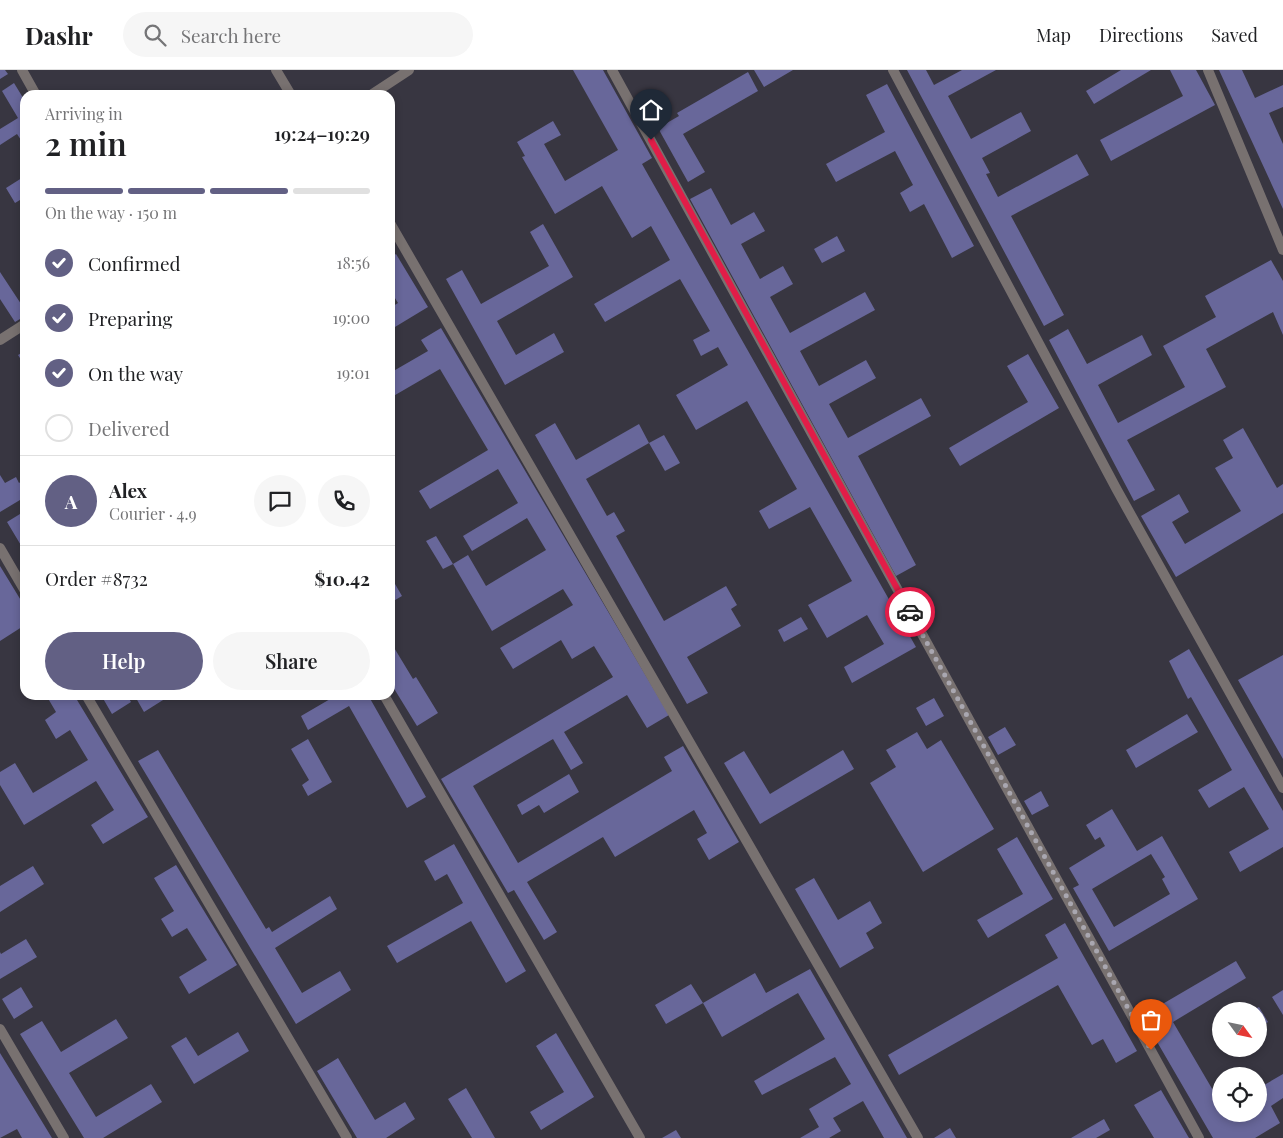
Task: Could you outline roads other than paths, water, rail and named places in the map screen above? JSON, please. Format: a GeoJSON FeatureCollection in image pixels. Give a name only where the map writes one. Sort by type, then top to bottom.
{"type":"FeatureCollection","features":[{"type":"Feature","properties":{"kind":"street"},"geometry":{"type":"LineString","coordinates":[[22,70],[33,90]]}},
{"type":"Feature","properties":{"kind":"street"},"geometry":{"type":"LineString","coordinates":[[276,70],[289,90]]}},
{"type":"Feature","properties":{"kind":"street"},"geometry":{"type":"LineString","coordinates":[[379,90],[409,70]]}},
{"type":"Feature","properties":{"kind":"street"},"geometry":{"type":"LineString","coordinates":[[612,70],[1199,1138]]}},
{"type":"Feature","properties":{"kind":"street"},"geometry":{"type":"LineString","coordinates":[[893,70],[1112,481],[1283,788]]}},
{"type":"Feature","properties":{"kind":"street"},"geometry":{"type":"LineString","coordinates":[[1208,70],[1283,250]]}},
{"type":"Feature","properties":{"kind":"street"},"geometry":{"type":"LineString","coordinates":[[395,232],[918,1138]]}},
{"type":"Feature","properties":{"kind":"street"},"geometry":{"type":"LineString","coordinates":[[0,340],[20,327]]}},
{"type":"Feature","properties":{"kind":"street"},"geometry":{"type":"LineString","coordinates":[[0,548],[20,582]]}},
{"type":"Feature","properties":{"kind":"street"},"geometry":{"type":"LineString","coordinates":[[89,700],[347,1138]]}},
{"type":"Feature","properties":{"kind":"street"},"geometry":{"type":"LineString","coordinates":[[387,700],[640,1138]]}},
{"type":"Feature","properties":{"kind":"street"},"geometry":{"type":"LineString","coordinates":[[0,1029],[64,1138]]}}]}
